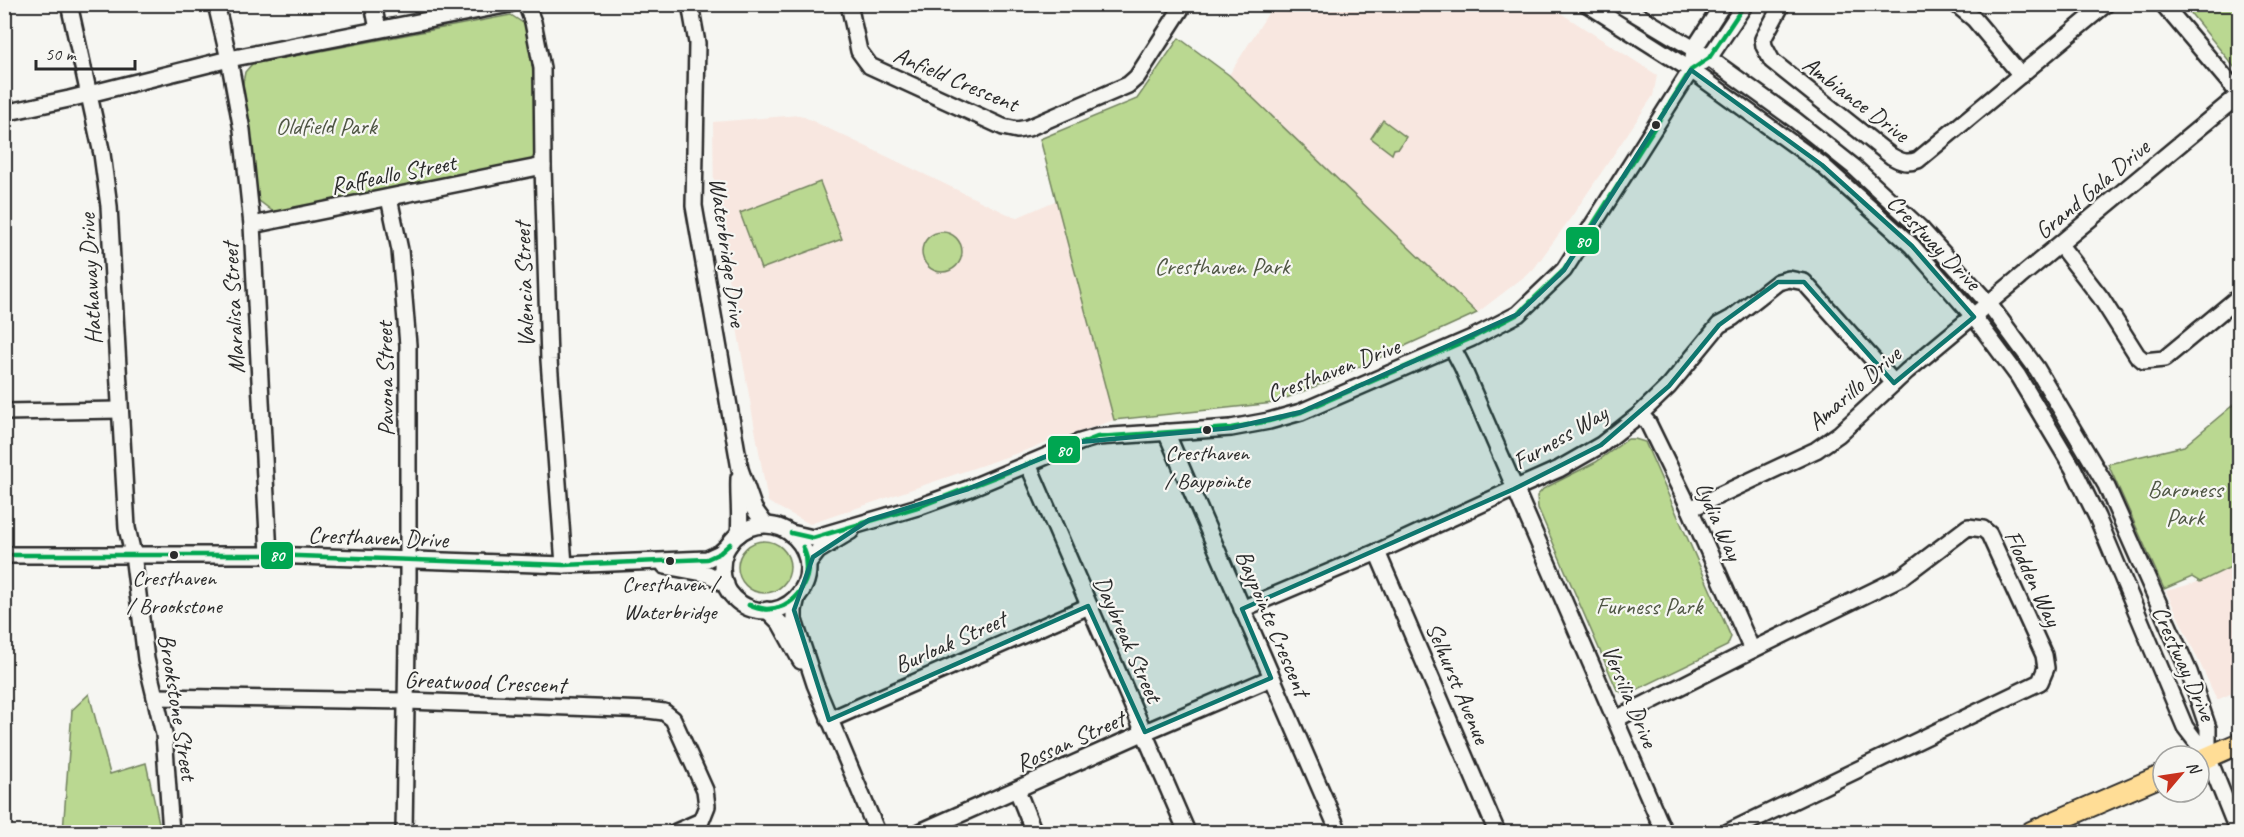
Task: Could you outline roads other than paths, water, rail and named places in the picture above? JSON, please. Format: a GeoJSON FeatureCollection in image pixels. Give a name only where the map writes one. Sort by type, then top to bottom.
{"type":"FeatureCollection","features":[{"type":"Feature","properties":{"kind":"main road"},"geometry":{"type":"LineString","coordinates":[[2211,756],[2240,743]]}},
{"type":"Feature","properties":{"kind":"main road"},"geometry":{"type":"LineString","coordinates":[[2031,832],[2151,781]]}},
{"type":"Feature","properties":{"kind":"street","name":"Hathaway Drive"},"geometry":{"type":"LineString","coordinates":[[69,4],[102,154],[109,206],[127,528],[133,554]]}},
{"type":"Feature","properties":{"kind":"street","name":"Maralisa Street"},"geometry":{"type":"LineString","coordinates":[[216,4],[242,130],[252,225],[269,555]]}},
{"type":"Feature","properties":{"kind":"street"},"geometry":{"type":"LineString","coordinates":[[373,4],[378,29]]}},
{"type":"Feature","properties":{"kind":"street"},"geometry":{"type":"LineString","coordinates":[[4,113],[229,59],[510,4]]}},
{"type":"Feature","properties":{"kind":"street","name":"Valencia Street"},"geometry":{"type":"LineString","coordinates":[[526,4],[533,22],[542,68],[549,360],[564,565]]}},
{"type":"Feature","properties":{"kind":"street","name":"Waterbridge Drive"},"geometry":{"type":"LineString","coordinates":[[690,4],[697,43],[693,206],[740,469],[754,509],[765,524]]}},
{"type":"Feature","properties":{"kind":"street","name":"Anfield Crescent"},"geometry":{"type":"LineString","coordinates":[[849,4],[859,51],[870,66],[1003,127],[1017,130],[1028,128],[1128,85],[1137,77],[1184,4]]}},
{"type":"Feature","properties":{"kind":"street","name":"Crestway Drive"},"geometry":{"type":"LineString","coordinates":[[1587,4],[1691,70],[1822,165],[1912,246],[1974,317],[2018,376],[2073,468],[2097,517],[2185,727],[2195,744]]}},
{"type":"Feature","properties":{"kind":"street","name":"Crestway Drive"},"geometry":{"type":"LineString","coordinates":[[1619,4],[1709,58],[1795,120],[1854,167],[1920,228],[1989,304],[2037,369],[2106,486],[2189,672],[2208,728],[2205,744]]}},
{"type":"Feature","properties":{"kind":"street"},"geometry":{"type":"LineString","coordinates":[[1691,70],[1694,49],[1723,4]]}},
{"type":"Feature","properties":{"kind":"street"},"geometry":{"type":"LineString","coordinates":[[1691,70],[1709,58],[1745,4]]}},
{"type":"Feature","properties":{"kind":"street","name":"Ambiance Drive"},"geometry":{"type":"LineString","coordinates":[[1782,4],[1763,39],[1772,61],[1901,162],[1911,163],[1918,160],[2106,4]]}},
{"type":"Feature","properties":{"kind":"street"},"geometry":{"type":"LineString","coordinates":[[1956,4],[1974,19],[2020,75]]}},
{"type":"Feature","properties":{"kind":"street"},"geometry":{"type":"LineString","coordinates":[[2163,4],[2239,95]]}},
{"type":"Feature","properties":{"kind":"street","name":"Cresthaven Drive"},"geometry":{"type":"LineString","coordinates":[[791,533],[813,538],[921,506],[1097,437],[1231,428],[1290,415],[1452,347],[1518,314],[1564,270],[1691,70]]}},
{"type":"Feature","properties":{"kind":"street","name":"Grand Gala Drive"},"geometry":{"type":"LineString","coordinates":[[1974,317],[2239,95]]}},
{"type":"Feature","properties":{"kind":"street","name":"Raffeallo Street"},"geometry":{"type":"LineString","coordinates":[[252,225],[543,166]]}},
{"type":"Feature","properties":{"kind":"street","name":"Pavona Street"},"geometry":{"type":"LineString","coordinates":[[389,198],[400,250],[408,345],[407,701],[404,832]]}},
{"type":"Feature","properties":{"kind":"street"},"geometry":{"type":"LineString","coordinates":[[2060,245],[2101,298],[2137,355],[2144,361],[2164,359],[2240,296]]}},
{"type":"Feature","properties":{"kind":"street","name":"Furness Way"},"geometry":{"type":"LineString","coordinates":[[1242,609],[1377,552],[1558,469],[1601,445],[1640,414],[1669,386],[1719,325],[1732,318],[1778,282],[1789,279],[1804,282],[1894,383]]}},
{"type":"Feature","properties":{"kind":"street","name":"Amarillo Drive"},"geometry":{"type":"LineString","coordinates":[[1690,509],[1816,450],[1839,434],[1894,383],[1974,317]]}},
{"type":"Feature","properties":{"kind":"street","name":"Versilia Drive"},"geometry":{"type":"LineString","coordinates":[[1452,347],[1664,832]]}},
{"type":"Feature","properties":{"kind":"street"},"geometry":{"type":"LineString","coordinates":[[4,412],[120,410]]}},
{"type":"Feature","properties":{"kind":"street","name":"Lydia Way"},"geometry":{"type":"LineString","coordinates":[[1640,414],[1648,423],[1690,509],[1752,650]]}},
{"type":"Feature","properties":{"kind":"street","name":"Baypointe Crescent"},"geometry":{"type":"LineString","coordinates":[[1166,432],[1339,832]]}},
{"type":"Feature","properties":{"kind":"street","name":"Daybreak Street"},"geometry":{"type":"LineString","coordinates":[[1028,464],[1186,832]]}},
{"type":"Feature","properties":{"kind":"street","name":"Waterbridge Drive"},"geometry":{"type":"LineString","coordinates":[[734,539],[741,519],[738,499],[740,469]]}},
{"type":"Feature","properties":{"kind":"street","name":"Cresthaven Drive"},"geometry":{"type":"LineString","coordinates":[[808,564],[818,551],[869,520]]}},
{"type":"Feature","properties":{"kind":"street"},"geometry":{"type":"LineString","coordinates":[[765,524],[778,526],[791,533],[801,543],[808,564],[805,585],[797,597],[785,606],[767,610],[757,610],[743,604],[733,596],[722,570],[724,556],[734,539],[751,527],[765,524]]}},
{"type":"Feature","properties":{"kind":"street","name":"Flodden Way"},"geometry":{"type":"LineString","coordinates":[[1616,719],[1902,577],[1962,531],[1975,526],[1989,534],[2044,656],[2046,668],[2040,682],[1728,832]]}},
{"type":"Feature","properties":{"kind":"street","name":"Cresthaven Drive"},"geometry":{"type":"LineString","coordinates":[[4,555],[269,555],[564,565],[707,558],[720,553],[734,539]]}},
{"type":"Feature","properties":{"kind":"street","name":"Selhurst Avenue"},"geometry":{"type":"LineString","coordinates":[[1377,552],[1497,832]]}},
{"type":"Feature","properties":{"kind":"street","name":"Brookstone Street"},"geometry":{"type":"LineString","coordinates":[[133,554],[146,659],[164,734],[171,832]]}},
{"type":"Feature","properties":{"kind":"street","name":"Cresthaven Drive"},"geometry":{"type":"LineString","coordinates":[[641,561],[708,574],[726,584]]}},
{"type":"Feature","properties":{"kind":"street"},"geometry":{"type":"LineString","coordinates":[[797,597],[794,620],[815,684],[877,832]]}},
{"type":"Feature","properties":{"kind":"street","name":"Burloak Street"},"geometry":{"type":"LineString","coordinates":[[829,720],[1089,606]]}},
{"type":"Feature","properties":{"kind":"street"},"geometry":{"type":"LineString","coordinates":[[767,610],[780,623],[815,684]]}},
{"type":"Feature","properties":{"kind":"street","name":"Rossan Street"},"geometry":{"type":"LineString","coordinates":[[920,832],[1271,678]]}},
{"type":"Feature","properties":{"kind":"street","name":"Greatwood Crescent"},"geometry":{"type":"LineString","coordinates":[[155,698],[407,701],[664,712],[674,719],[705,790],[707,806],[701,821],[676,832]]}},
{"type":"Feature","properties":{"kind":"street"},"geometry":{"type":"LineString","coordinates":[[2211,776],[2238,832]]}},
{"type":"Feature","properties":{"kind":"street"},"geometry":{"type":"LineString","coordinates":[[1017,790],[1034,832]]}},
{"type":"Feature","properties":{"kind":"place","name":"Cresthaven / Baypointe"},"geometry":{"type":"Point","coordinates":[1207,430]}},
{"type":"Feature","properties":{"kind":"place","name":"Cresthaven / Brookstone"},"geometry":{"type":"Point","coordinates":[174,555]}},
{"type":"Feature","properties":{"kind":"place","name":"Cresthaven / Waterbridge"},"geometry":{"type":"Point","coordinates":[670,561]}},
{"type":"Feature","properties":{"kind":"park label","name":"Oldfield Park"},"geometry":{"type":"Point","coordinates":[326,126]}},
{"type":"Feature","properties":{"kind":"park label","name":"Cresthaven Park"},"geometry":{"type":"Point","coordinates":[1222,266]}},
{"type":"Feature","properties":{"kind":"park label","name":"Baroness Park"},"geometry":{"type":"Point","coordinates":[2185,503]}},
{"type":"Feature","properties":{"kind":"park label","name":"Furness Park"},"geometry":{"type":"Point","coordinates":[1649,606]}}]}
